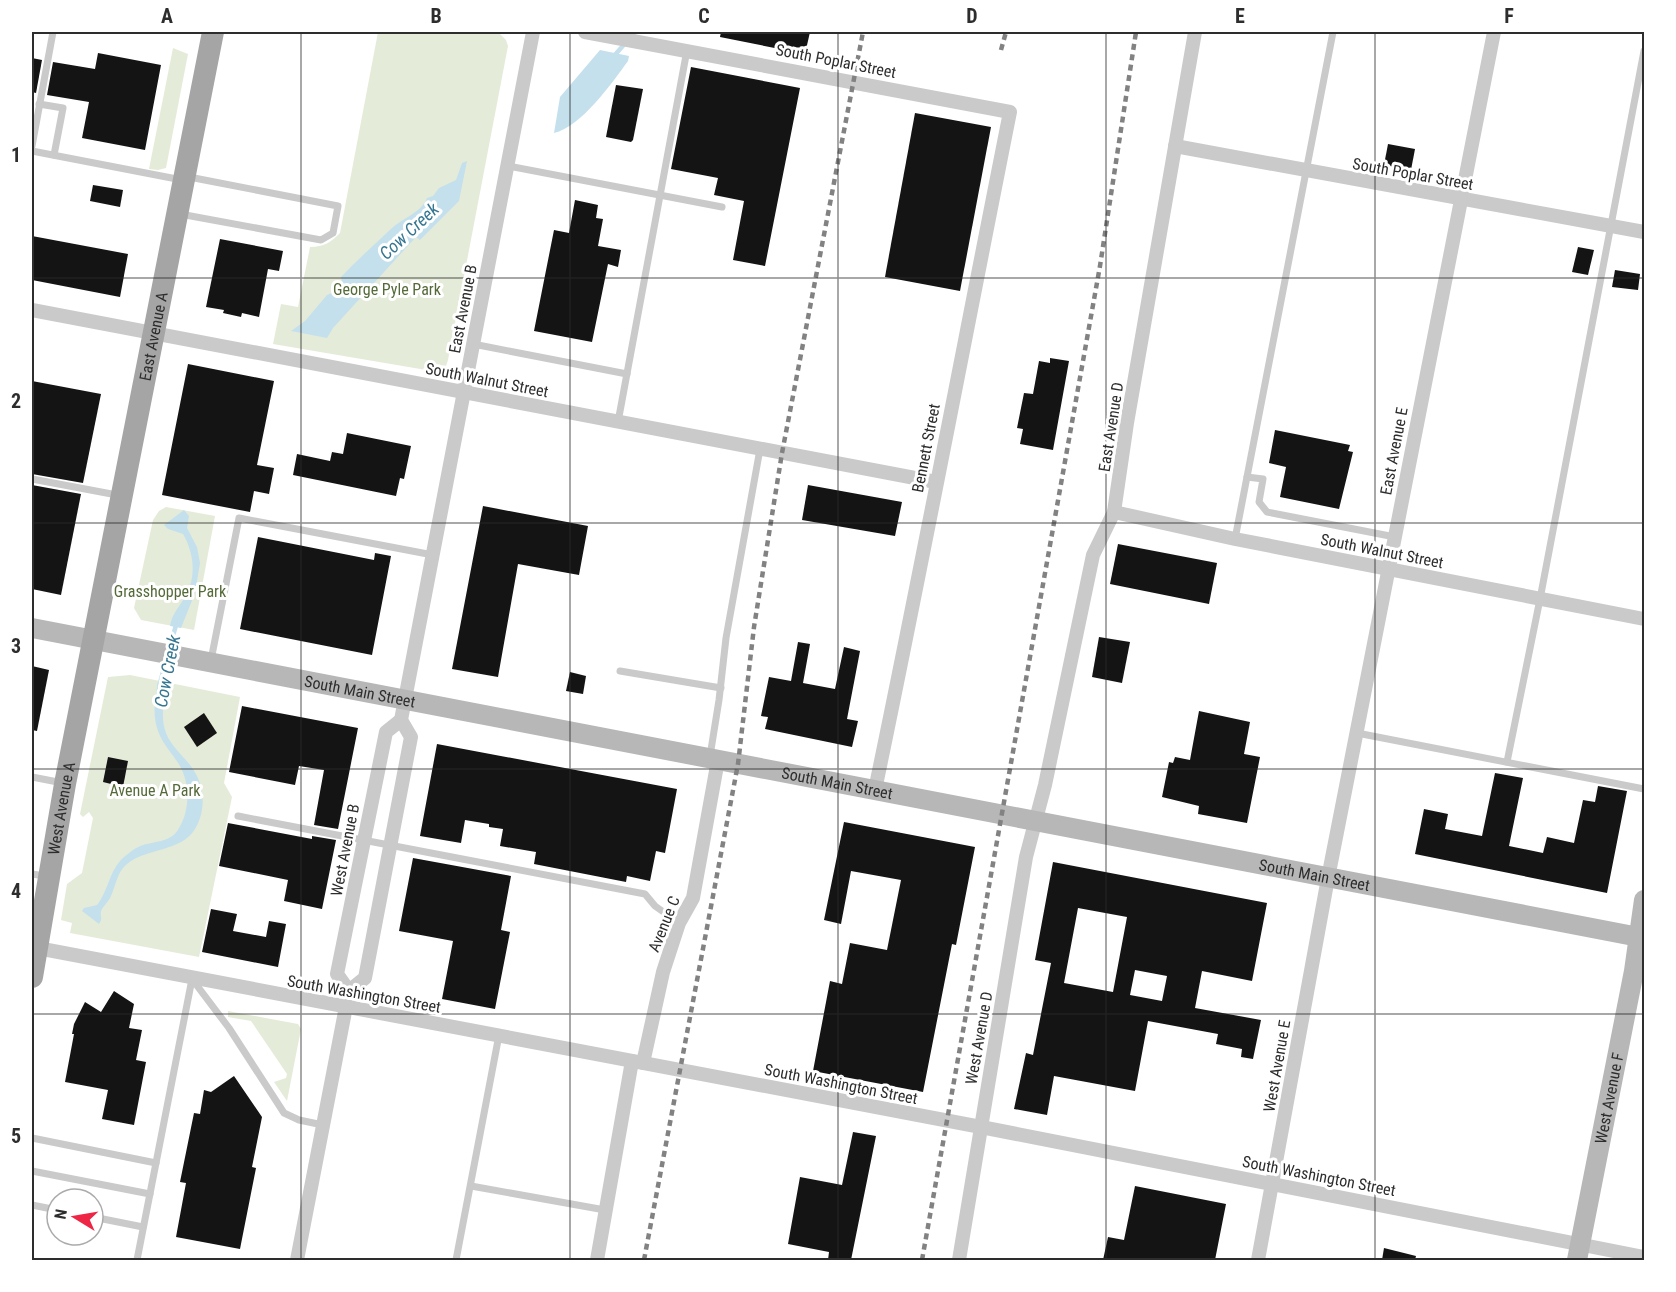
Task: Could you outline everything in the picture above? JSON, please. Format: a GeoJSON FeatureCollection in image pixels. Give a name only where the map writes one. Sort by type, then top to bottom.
{"type":"FeatureCollection","features":[{"type":"Feature","properties":{"kind":"main road","name":"East Avenue A"},"geometry":{"type":"LineString","coordinates":[[95,640],[213,32]]}},
{"type":"Feature","properties":{"kind":"main road","name":"West Avenue A"},"geometry":{"type":"LineString","coordinates":[[32,977],[41,875],[65,784],[95,640]]}},
{"type":"Feature","properties":{"kind":"street","name":"East Avenue B"},"geometry":{"type":"LineString","coordinates":[[405,700],[533,32]]}},
{"type":"Feature","properties":{"kind":"street","name":"South Poplar Street"},"geometry":{"type":"LineString","coordinates":[[585,32],[1010,112]]}},
{"type":"Feature","properties":{"kind":"street","name":"East Avenue D"},"geometry":{"type":"LineString","coordinates":[[1036,821],[1093,555],[1114,512],[1127,423],[1195,32]]}},
{"type":"Feature","properties":{"kind":"street","name":"East Avenue E"},"geometry":{"type":"LineString","coordinates":[[1328,878],[1494,32]]}},
{"type":"Feature","properties":{"kind":"street","name":"Bennett Street"},"geometry":{"type":"LineString","coordinates":[[875,790],[912,615],[936,482],[1010,112]]}},
{"type":"Feature","properties":{"kind":"street","name":"South Poplar Street"},"geometry":{"type":"LineString","coordinates":[[1175,146],[1644,232]]}},
{"type":"Feature","properties":{"kind":"street","name":"South Walnut Street"},"geometry":{"type":"LineString","coordinates":[[32,310],[936,482]]}},
{"type":"Feature","properties":{"kind":"street","name":"South Walnut Street"},"geometry":{"type":"LineString","coordinates":[[1114,512],[1388,570],[1644,619]]}},
{"type":"Feature","properties":{"kind":"street","name":"South Main Street"},"geometry":{"type":"LineString","coordinates":[[32,628],[1642,937]]}},
{"type":"Feature","properties":{"kind":"street","name":"West Avenue B"},"geometry":{"type":"LineString","coordinates":[[349,991],[337,974],[386,732],[401,720],[405,700]]}},
{"type":"Feature","properties":{"kind":"street","name":"West Avenue B"},"geometry":{"type":"LineString","coordinates":[[297,1260],[345,1008],[349,991],[364,978],[391,845],[411,737],[401,720]]}},
{"type":"Feature","properties":{"kind":"street","name":"Avenue C"},"geometry":{"type":"LineString","coordinates":[[597,1260],[605,1210],[638,1062],[679,922],[693,898],[714,760]]}},
{"type":"Feature","properties":{"kind":"street","name":"West Avenue D"},"geometry":{"type":"LineString","coordinates":[[958,1260],[1026,857],[1036,821]]}},
{"type":"Feature","properties":{"kind":"street","name":"West Avenue E"},"geometry":{"type":"LineString","coordinates":[[1258,1260],[1328,878]]}},
{"type":"Feature","properties":{"kind":"street","name":"West Avenue F"},"geometry":{"type":"LineString","coordinates":[[1579,1252],[1642,937],[1644,900]]}},
{"type":"Feature","properties":{"kind":"street","name":"South Washington Street"},"geometry":{"type":"LineString","coordinates":[[34,948],[1272,1184],[1579,1252],[1644,1257]]}},
{"type":"Feature","properties":{"kind":"lane"},"geometry":{"type":"LineString","coordinates":[[32,146],[53,32]]}},
{"type":"Feature","properties":{"kind":"lane"},"geometry":{"type":"LineString","coordinates":[[1235,539],[1333,32]]}},
{"type":"Feature","properties":{"kind":"lane"},"geometry":{"type":"LineString","coordinates":[[618,422],[687,50]]}},
{"type":"Feature","properties":{"kind":"lane"},"geometry":{"type":"LineString","coordinates":[[1507,762],[1644,51]]}},
{"type":"Feature","properties":{"kind":"lane"},"geometry":{"type":"LineString","coordinates":[[39,104],[63,108],[54,156]]}},
{"type":"Feature","properties":{"kind":"lane"},"geometry":{"type":"LineString","coordinates":[[32,151],[338,206],[333,233],[321,240],[177,214]]}},
{"type":"Feature","properties":{"kind":"lane"},"geometry":{"type":"LineString","coordinates":[[508,166],[722,207]]}},
{"type":"Feature","properties":{"kind":"lane"},"geometry":{"type":"LineString","coordinates":[[473,344],[627,374]]}},
{"type":"Feature","properties":{"kind":"lane"},"geometry":{"type":"LineString","coordinates":[[714,760],[726,638],[760,449]]}},
{"type":"Feature","properties":{"kind":"lane"},"geometry":{"type":"LineString","coordinates":[[1247,477],[1263,479],[1259,502],[1267,512],[1395,537]]}},
{"type":"Feature","properties":{"kind":"lane"},"geometry":{"type":"LineString","coordinates":[[32,479],[122,496]]}},
{"type":"Feature","properties":{"kind":"lane"},"geometry":{"type":"LineString","coordinates":[[210,662],[239,518],[433,555]]}},
{"type":"Feature","properties":{"kind":"lane"},"geometry":{"type":"LineString","coordinates":[[620,671],[721,688]]}},
{"type":"Feature","properties":{"kind":"lane"},"geometry":{"type":"LineString","coordinates":[[1357,733],[1644,789]]}},
{"type":"Feature","properties":{"kind":"lane"},"geometry":{"type":"LineString","coordinates":[[32,777],[65,784]]}},
{"type":"Feature","properties":{"kind":"lane"},"geometry":{"type":"LineString","coordinates":[[238,816],[645,894],[655,906],[679,922]]}},
{"type":"Feature","properties":{"kind":"lane"},"geometry":{"type":"LineString","coordinates":[[192,979],[229,1028],[284,1113],[298,1120],[323,1125]]}},
{"type":"Feature","properties":{"kind":"lane"},"geometry":{"type":"LineString","coordinates":[[137,1260],[192,979]]}},
{"type":"Feature","properties":{"kind":"lane"},"geometry":{"type":"LineString","coordinates":[[456,1260],[499,1035]]}},
{"type":"Feature","properties":{"kind":"lane"},"geometry":{"type":"LineString","coordinates":[[32,1138],[156,1163]]}},
{"type":"Feature","properties":{"kind":"lane"},"geometry":{"type":"LineString","coordinates":[[32,1171],[150,1194]]}},
{"type":"Feature","properties":{"kind":"lane"},"geometry":{"type":"LineString","coordinates":[[471,1186],[605,1210]]}},
{"type":"Feature","properties":{"kind":"lane"},"geometry":{"type":"LineString","coordinates":[[105,1219],[143,1227]]}},
{"type":"Feature","properties":{"kind":"green space","name":"George Pyle Park"},"geometry":{"type":"Polygon","coordinates":[[[378,32],[498,32],[506,40],[508,46],[448,360],[446,366],[438,372],[273,344],[281,304],[298,307],[310,247],[327,243],[340,233],[378,32]]]}},
{"type":"Feature","properties":{"kind":"green space"},"geometry":{"type":"Polygon","coordinates":[[[173,48],[188,54],[166,168],[149,169],[173,48]]]}},
{"type":"Feature","properties":{"kind":"green space","name":"Grasshopper Park"},"geometry":{"type":"Polygon","coordinates":[[[166,507],[215,516],[194,630],[141,620],[134,608],[153,520],[159,511],[166,507]]]}},
{"type":"Feature","properties":{"kind":"green space","name":"Avenue A Park"},"geometry":{"type":"Polygon","coordinates":[[[130,675],[240,697],[224,783],[232,797],[199,957],[70,933],[72,923],[61,920],[67,884],[82,873],[93,818],[89,812],[83,817],[80,814],[108,677],[130,675]]]}},
{"type":"Feature","properties":{"kind":"green space"},"geometry":{"type":"Polygon","coordinates":[[[228,1011],[298,1024],[301,1029],[287,1101],[274,1082],[286,1078],[287,1074],[251,1021],[228,1017],[228,1011]]]}},
{"type":"Feature","properties":{"kind":"water"},"geometry":{"type":"Polygon","coordinates":[[[600,50],[629,56],[628,61],[605,92],[585,113],[575,122],[554,133],[560,97],[600,50]]]}},
{"type":"Feature","properties":{"kind":"water"},"geometry":{"type":"Polygon","coordinates":[[[467,161],[459,201],[420,240],[416,237],[333,328],[327,338],[291,331],[305,321],[327,295],[338,290],[342,282],[341,277],[392,228],[417,211],[439,188],[456,180],[462,163],[467,161]]]}},
{"type":"Feature","properties":{"kind":"water"},"geometry":{"type":"Polygon","coordinates":[[[184,510],[189,516],[187,528],[197,547],[200,563],[195,593],[181,628],[170,626],[174,614],[189,589],[193,573],[192,557],[183,534],[168,529],[164,525],[184,510]]]}},
{"type":"Feature","properties":{"kind":"water"},"geometry":{"type":"Polygon","coordinates":[[[158,682],[167,683],[163,715],[166,733],[175,748],[193,769],[200,783],[203,799],[201,815],[195,829],[181,842],[144,855],[124,867],[110,898],[101,911],[99,924],[82,911],[84,908],[97,905],[112,874],[126,855],[138,847],[163,840],[176,833],[183,821],[187,805],[186,781],[183,773],[156,725],[155,706],[158,682]]]}},
{"type":"Feature","properties":{"kind":"building"},"geometry":{"type":"Polygon","coordinates":[[[721,32],[810,32],[805,54],[720,37],[721,32]]]}},
{"type":"Feature","properties":{"kind":"building"},"geometry":{"type":"Polygon","coordinates":[[[98,53],[161,65],[145,150],[82,138],[89,102],[47,95],[53,62],[95,69],[98,53]]]}},
{"type":"Feature","properties":{"kind":"building"},"geometry":{"type":"Polygon","coordinates":[[[32,58],[42,60],[36,93],[32,92],[32,58]]]}},
{"type":"Feature","properties":{"kind":"building"},"geometry":{"type":"Polygon","coordinates":[[[691,67],[800,88],[765,266],[733,260],[744,201],[714,195],[718,178],[671,169],[691,67]]]}},
{"type":"Feature","properties":{"kind":"building"},"geometry":{"type":"Polygon","coordinates":[[[616,85],[643,89],[631,142],[606,137],[616,85]]]}},
{"type":"Feature","properties":{"kind":"building"},"geometry":{"type":"Polygon","coordinates":[[[915,113],[991,127],[960,291],[885,277],[915,113]]]}},
{"type":"Feature","properties":{"kind":"building"},"geometry":{"type":"Polygon","coordinates":[[[1388,144],[1415,149],[1411,170],[1384,165],[1388,144]]]}},
{"type":"Feature","properties":{"kind":"building"},"geometry":{"type":"Polygon","coordinates":[[[93,185],[123,190],[120,207],[90,201],[93,185]]]}},
{"type":"Feature","properties":{"kind":"building"},"geometry":{"type":"Polygon","coordinates":[[[575,200],[598,205],[596,218],[603,219],[598,246],[621,250],[618,267],[608,264],[592,342],[534,331],[554,230],[569,233],[575,200]]]}},
{"type":"Feature","properties":{"kind":"building"},"geometry":{"type":"Polygon","coordinates":[[[32,236],[128,254],[120,297],[32,280],[32,236]]]}},
{"type":"Feature","properties":{"kind":"building"},"geometry":{"type":"Polygon","coordinates":[[[220,239],[283,251],[279,271],[268,269],[259,317],[242,313],[241,317],[223,313],[224,310],[206,307],[220,239]]]}},
{"type":"Feature","properties":{"kind":"building"},"geometry":{"type":"Polygon","coordinates":[[[1578,247],[1594,250],[1588,275],[1572,272],[1578,247]]]}},
{"type":"Feature","properties":{"kind":"building"},"geometry":{"type":"Polygon","coordinates":[[[1615,270],[1640,274],[1638,290],[1612,287],[1615,270]]]}},
{"type":"Feature","properties":{"kind":"building"},"geometry":{"type":"Polygon","coordinates":[[[1050,358],[1069,361],[1053,450],[1020,444],[1023,429],[1017,428],[1024,393],[1033,394],[1039,361],[1050,363],[1050,358]]]}},
{"type":"Feature","properties":{"kind":"building"},"geometry":{"type":"Polygon","coordinates":[[[188,364],[274,381],[257,465],[274,468],[269,494],[254,491],[250,512],[162,495],[188,364]]]}},
{"type":"Feature","properties":{"kind":"building"},"geometry":{"type":"Polygon","coordinates":[[[32,381],[101,394],[83,483],[32,474],[32,381]]]}},
{"type":"Feature","properties":{"kind":"building"},"geometry":{"type":"Polygon","coordinates":[[[1275,430],[1350,445],[1348,451],[1353,452],[1339,509],[1280,497],[1286,467],[1269,463],[1275,430]]]}},
{"type":"Feature","properties":{"kind":"building"},"geometry":{"type":"Polygon","coordinates":[[[347,433],[411,446],[404,479],[400,478],[396,496],[293,475],[297,454],[330,461],[332,452],[343,454],[347,433]]]}},
{"type":"Feature","properties":{"kind":"building"},"geometry":{"type":"Polygon","coordinates":[[[32,485],[81,494],[61,595],[32,589],[32,485]]]}},
{"type":"Feature","properties":{"kind":"building"},"geometry":{"type":"Polygon","coordinates":[[[808,485],[902,502],[895,536],[802,520],[808,485]]]}},
{"type":"Feature","properties":{"kind":"building"},"geometry":{"type":"Polygon","coordinates":[[[483,506],[588,526],[579,575],[518,564],[498,677],[452,669],[483,506]]]}},
{"type":"Feature","properties":{"kind":"building"},"geometry":{"type":"Polygon","coordinates":[[[258,537],[374,560],[375,553],[391,556],[372,655],[240,629],[258,537]]]}},
{"type":"Feature","properties":{"kind":"building"},"geometry":{"type":"Polygon","coordinates":[[[1118,544],[1217,563],[1209,604],[1110,584],[1118,544]]]}},
{"type":"Feature","properties":{"kind":"building"},"geometry":{"type":"Polygon","coordinates":[[[1099,637],[1130,642],[1122,683],[1092,677],[1099,637]]]}},
{"type":"Feature","properties":{"kind":"building"},"geometry":{"type":"Polygon","coordinates":[[[798,642],[810,644],[803,683],[835,689],[844,647],[860,651],[847,719],[858,721],[852,747],[765,729],[768,717],[761,716],[769,677],[791,681],[798,642]]]}},
{"type":"Feature","properties":{"kind":"building"},"geometry":{"type":"Polygon","coordinates":[[[32,666],[49,670],[37,731],[32,730],[32,666]]]}},
{"type":"Feature","properties":{"kind":"building"},"geometry":{"type":"Polygon","coordinates":[[[570,672],[586,676],[583,694],[566,691],[570,672]]]}},
{"type":"Feature","properties":{"kind":"building"},"geometry":{"type":"Polygon","coordinates":[[[242,706],[358,728],[338,829],[314,825],[324,770],[299,766],[295,785],[229,772],[242,706]]]}},
{"type":"Feature","properties":{"kind":"building"},"geometry":{"type":"Polygon","coordinates":[[[1199,711],[1250,722],[1244,754],[1260,757],[1247,823],[1198,814],[1199,806],[1162,797],[1169,762],[1173,763],[1175,757],[1190,760],[1199,711]]]}},
{"type":"Feature","properties":{"kind":"building"},"geometry":{"type":"Polygon","coordinates":[[[204,713],[217,733],[197,747],[184,727],[204,713]]]}},
{"type":"Feature","properties":{"kind":"building"},"geometry":{"type":"Polygon","coordinates":[[[437,744],[677,789],[665,853],[656,851],[650,881],[627,876],[626,882],[534,864],[536,852],[500,846],[503,829],[489,827],[489,824],[465,820],[461,843],[420,836],[437,744]]]}},
{"type":"Feature","properties":{"kind":"building"},"geometry":{"type":"Polygon","coordinates":[[[108,757],[128,761],[123,787],[103,782],[108,757]]]}},
{"type":"Feature","properties":{"kind":"building"},"geometry":{"type":"Polygon","coordinates":[[[1495,773],[1523,778],[1509,846],[1543,853],[1547,837],[1574,843],[1583,800],[1595,802],[1598,786],[1627,791],[1607,893],[1415,854],[1424,809],[1448,814],[1445,829],[1482,836],[1495,773]]]}},
{"type":"Feature","properties":{"kind":"building"},"geometry":{"type":"Polygon","coordinates":[[[844,822],[975,847],[956,945],[952,944],[923,1092],[813,1071],[830,981],[842,984],[850,943],[887,950],[901,880],[851,871],[841,924],[824,920],[844,822]]]}},
{"type":"Feature","properties":{"kind":"building"},"geometry":{"type":"Polygon","coordinates":[[[228,823],[312,839],[312,836],[336,840],[322,909],[284,901],[288,880],[219,866],[228,823]]]}},
{"type":"Feature","properties":{"kind":"building"},"geometry":{"type":"Polygon","coordinates":[[[413,858],[511,876],[501,930],[510,932],[495,1009],[442,999],[453,941],[399,931],[413,858]]]}},
{"type":"Feature","properties":{"kind":"building"},"geometry":{"type":"Polygon","coordinates":[[[1053,862],[1267,903],[1252,981],[1202,971],[1195,1008],[1261,1020],[1253,1059],[1241,1057],[1242,1049],[1216,1044],[1218,1034],[1148,1021],[1135,1091],[1054,1076],[1047,1115],[1014,1109],[1026,1053],[1033,1055],[1051,963],[1035,960],[1053,862]],[[1078,908],[1064,983],[1113,992],[1127,917],[1078,908]],[[1135,970],[1130,995],[1162,1001],[1167,976],[1135,970]]]}},
{"type":"Feature","properties":{"kind":"building"},"geometry":{"type":"Polygon","coordinates":[[[211,909],[237,914],[233,931],[266,937],[269,921],[286,924],[278,967],[202,952],[211,909]]]}},
{"type":"Feature","properties":{"kind":"building"},"geometry":{"type":"Polygon","coordinates":[[[114,991],[134,1004],[129,1028],[142,1030],[136,1060],[146,1062],[134,1125],[102,1119],[108,1090],[65,1082],[74,1024],[85,1002],[101,1012],[114,991]]]}},
{"type":"Feature","properties":{"kind":"building"},"geometry":{"type":"Polygon","coordinates":[[[234,1076],[262,1117],[252,1167],[256,1168],[240,1249],[176,1237],[186,1183],[180,1182],[194,1113],[200,1114],[204,1090],[211,1092],[234,1076]]]}},
{"type":"Feature","properties":{"kind":"building"},"geometry":{"type":"Polygon","coordinates":[[[853,1132],[876,1136],[851,1260],[828,1260],[829,1252],[788,1244],[800,1177],[842,1185],[853,1132]]]}},
{"type":"Feature","properties":{"kind":"building"},"geometry":{"type":"Polygon","coordinates":[[[1135,1186],[1226,1204],[1215,1260],[1103,1260],[1108,1237],[1124,1240],[1135,1186]]]}},
{"type":"Feature","properties":{"kind":"building"},"geometry":{"type":"Polygon","coordinates":[[[1384,1248],[1416,1256],[1415,1260],[1382,1260],[1384,1248]]]}},
{"type":"Feature","properties":{"kind":"waterway","name":"Cow Creek"},"geometry":{"type":"LineString","coordinates":[[614,56],[635,32]]}},
{"type":"Feature","properties":{"kind":"waterway","name":"Cow Creek"},"geometry":{"type":"LineString","coordinates":[[169,649],[177,622]]}},
{"type":"Feature","properties":{"kind":"waterway","name":"Cow Creek"},"geometry":{"type":"LineString","coordinates":[[159,687],[166,660]]}},
{"type":"Feature","properties":{"kind":"railway"},"geometry":{"type":"LineString","coordinates":[[644,1260],[738,764],[754,627],[782,453],[863,32]]}},
{"type":"Feature","properties":{"kind":"railway"},"geometry":{"type":"LineString","coordinates":[[1001,50],[1006,32]]}},
{"type":"Feature","properties":{"kind":"railway"},"geometry":{"type":"LineString","coordinates":[[922,1260],[1100,266],[1136,32]]}}]}
